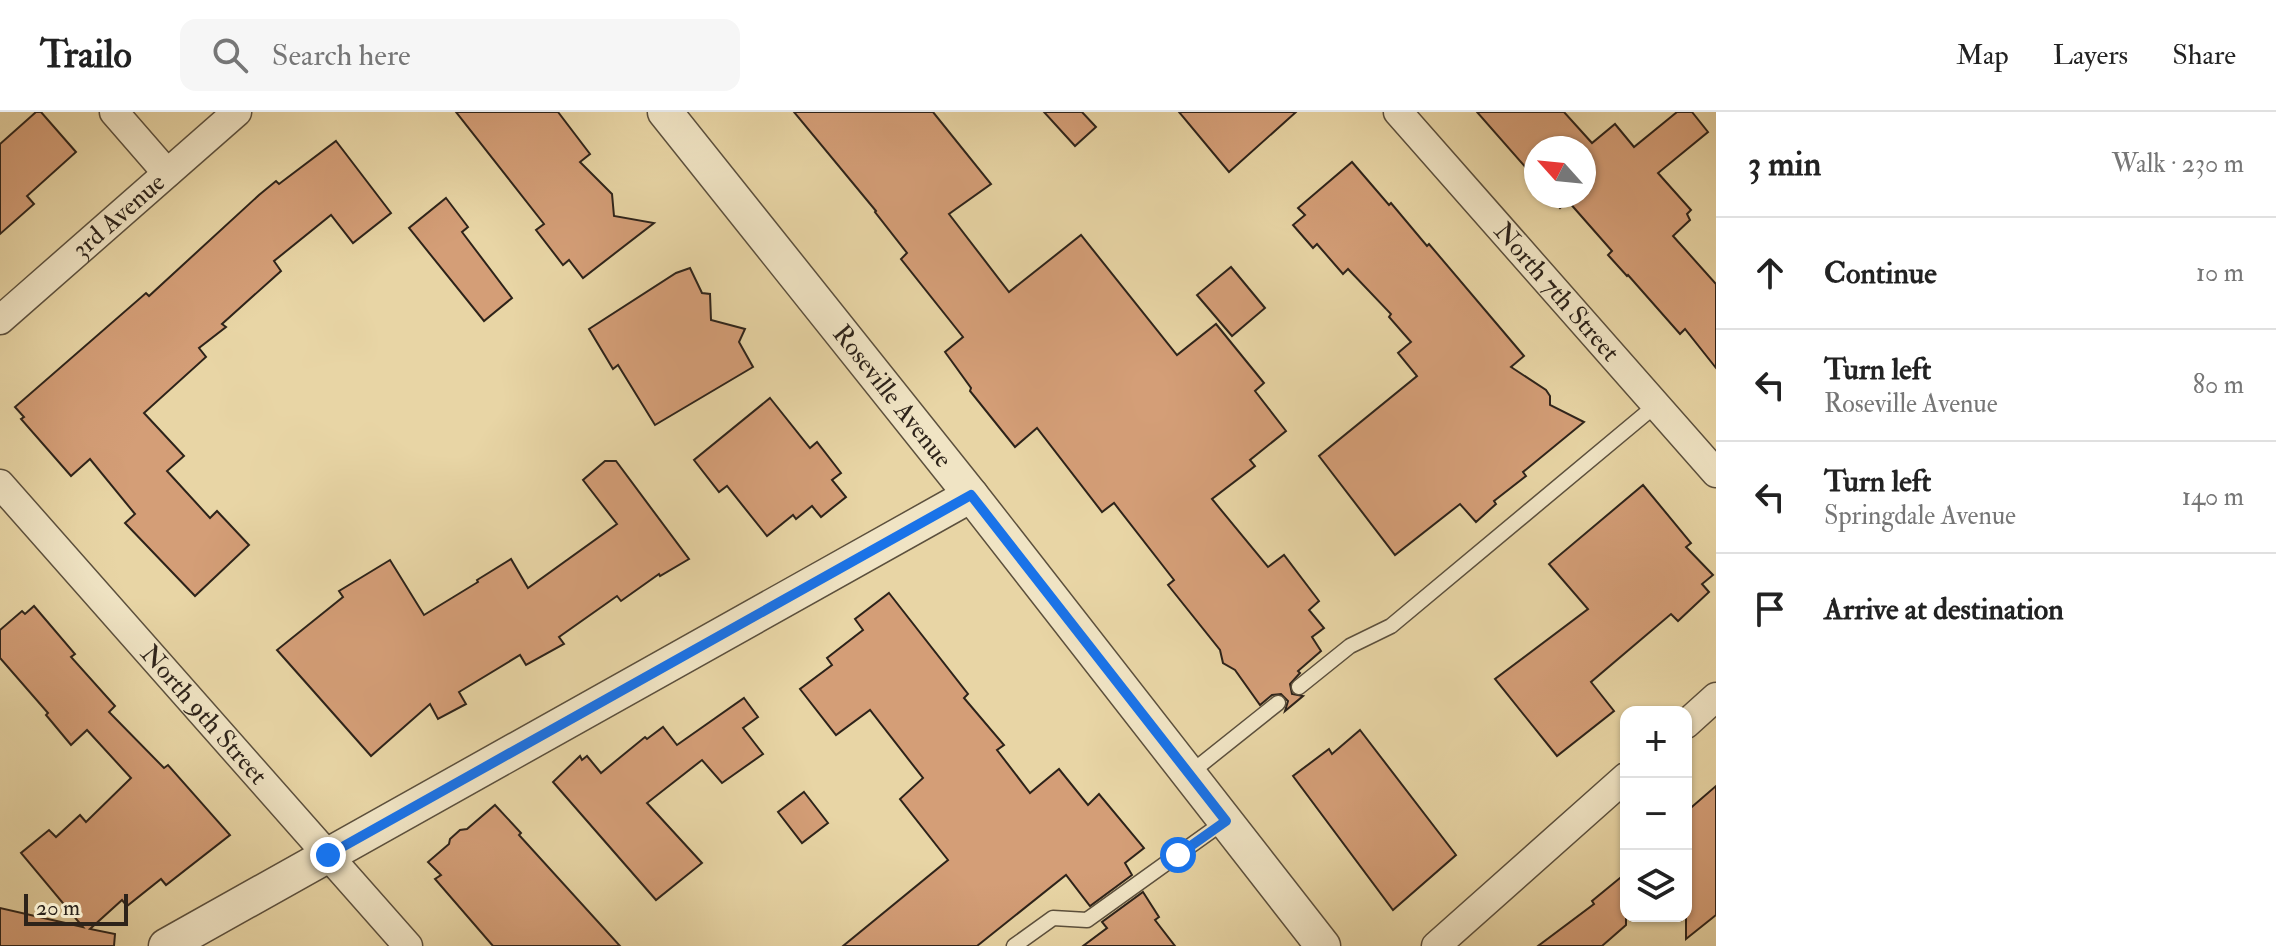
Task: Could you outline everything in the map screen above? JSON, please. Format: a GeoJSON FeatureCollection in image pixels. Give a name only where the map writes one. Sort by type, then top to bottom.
{"type":"FeatureCollection","features":[{"type":"Feature","properties":{"kind":"street"},"geometry":{"type":"LineString","coordinates":[[114,112],[167,173]]}},
{"type":"Feature","properties":{"kind":"street","name":"3rd Avenue"},"geometry":{"type":"LineString","coordinates":[[0,320],[237,112]]}},
{"type":"Feature","properties":{"kind":"street","name":"Roseville Avenue"},"geometry":{"type":"LineString","coordinates":[[665,112],[971,495],[1323,946]]}},
{"type":"Feature","properties":{"kind":"street","name":"North 7th Street"},"geometry":{"type":"LineString","coordinates":[[1398,112],[1716,473]]}},
{"type":"Feature","properties":{"kind":"street","name":"North 9th Street"},"geometry":{"type":"LineString","coordinates":[[0,484],[408,946]]}},
{"type":"Feature","properties":{"kind":"street"},"geometry":{"type":"LineString","coordinates":[[166,946],[971,495]]}},
{"type":"Feature","properties":{"kind":"street"},"geometry":{"type":"LineString","coordinates":[[1692,719],[1716,697]]}},
{"type":"Feature","properties":{"kind":"street"},"geometry":{"type":"LineString","coordinates":[[1436,946],[1625,778]]}},
{"type":"Feature","properties":{"kind":"lane"},"geometry":{"type":"LineString","coordinates":[[1299,687],[1350,646],[1391,626],[1656,405]]}},
{"type":"Feature","properties":{"kind":"lane"},"geometry":{"type":"LineString","coordinates":[[1189,774],[1278,703]]}},
{"type":"Feature","properties":{"kind":"lane"},"geometry":{"type":"LineString","coordinates":[[1014,946],[1053,918],[1087,920],[1226,821]]}},
{"type":"Feature","properties":{"kind":"building"},"geometry":{"type":"Polygon","coordinates":[[[36,112],[41,112],[76,152],[27,196],[34,204],[0,234],[0,144],[36,112]]]}},
{"type":"Feature","properties":{"kind":"building"},"geometry":{"type":"Polygon","coordinates":[[[456,112],[558,112],[590,154],[580,162],[612,194],[614,216],[654,223],[583,278],[569,260],[563,265],[536,230],[544,224],[456,112]]]}},
{"type":"Feature","properties":{"kind":"building"},"geometry":{"type":"Polygon","coordinates":[[[794,112],[933,112],[991,184],[949,214],[1009,292],[1081,235],[1177,355],[1216,324],[1264,383],[1255,391],[1286,431],[1250,460],[1255,466],[1212,499],[1268,567],[1284,555],[1319,601],[1309,610],[1324,628],[1312,637],[1321,651],[1298,671],[1300,673],[1290,684],[1292,694],[1303,696],[1285,711],[1288,701],[1281,694],[1272,695],[1260,705],[1235,670],[1223,663],[1220,650],[1168,585],[1174,580],[1114,503],[1102,512],[1037,428],[1015,447],[970,391],[971,388],[945,352],[963,337],[901,259],[907,253],[876,211],[794,112]]]}},
{"type":"Feature","properties":{"kind":"building"},"geometry":{"type":"Polygon","coordinates":[[[1044,112],[1082,112],[1096,127],[1075,146],[1044,112]]]}},
{"type":"Feature","properties":{"kind":"building"},"geometry":{"type":"Polygon","coordinates":[[[1179,112],[1296,112],[1229,172],[1179,112]]]}},
{"type":"Feature","properties":{"kind":"building"},"geometry":{"type":"Polygon","coordinates":[[[1477,112],[1564,112],[1586,136],[1524,136],[1524,165],[1477,112]]]}},
{"type":"Feature","properties":{"kind":"building"},"geometry":{"type":"Polygon","coordinates":[[[1677,112],[1692,112],[1708,132],[1658,173],[1691,210],[1687,214],[1690,220],[1673,236],[1716,284],[1716,368],[1685,329],[1680,334],[1608,255],[1612,251],[1574,208],[1596,208],[1596,140],[1615,124],[1634,147],[1677,112]]]}},
{"type":"Feature","properties":{"kind":"building"},"geometry":{"type":"Polygon","coordinates":[[[336,141],[391,213],[353,243],[331,215],[274,261],[281,271],[222,324],[226,327],[199,348],[206,357],[144,413],[184,456],[167,471],[210,518],[217,511],[249,545],[195,596],[125,523],[135,514],[90,459],[71,476],[21,419],[24,417],[15,407],[146,293],[149,296],[259,195],[276,181],[279,184],[336,141]]]}},
{"type":"Feature","properties":{"kind":"building"},"geometry":{"type":"Polygon","coordinates":[[[1352,162],[1427,246],[1429,244],[1524,356],[1511,367],[1546,390],[1550,405],[1584,422],[1523,472],[1526,476],[1494,501],[1496,504],[1476,522],[1460,504],[1395,555],[1319,456],[1417,376],[1398,353],[1411,342],[1389,317],[1391,314],[1348,269],[1343,274],[1317,244],[1313,248],[1293,225],[1305,215],[1298,208],[1352,162]]]}},
{"type":"Feature","properties":{"kind":"building"},"geometry":{"type":"Polygon","coordinates":[[[446,198],[468,227],[462,232],[512,298],[484,321],[409,228],[446,198]]]}},
{"type":"Feature","properties":{"kind":"building"},"geometry":{"type":"Polygon","coordinates":[[[1231,267],[1265,308],[1232,336],[1197,295],[1231,267]]]}},
{"type":"Feature","properties":{"kind":"building"},"geometry":{"type":"Polygon","coordinates":[[[690,268],[702,293],[710,294],[711,320],[745,329],[739,342],[753,367],[655,425],[618,365],[613,369],[589,329],[676,273],[690,268]]]}},
{"type":"Feature","properties":{"kind":"building"},"geometry":{"type":"Polygon","coordinates":[[[770,398],[810,448],[817,442],[841,473],[832,480],[846,497],[821,517],[812,506],[796,519],[793,515],[767,536],[727,486],[719,492],[694,460],[770,398]]]}},
{"type":"Feature","properties":{"kind":"building"},"geometry":{"type":"Polygon","coordinates":[[[605,461],[616,461],[689,559],[659,574],[621,601],[617,596],[559,637],[564,644],[526,665],[520,655],[459,692],[466,704],[438,719],[430,704],[371,756],[277,650],[343,597],[339,591],[390,560],[424,615],[511,559],[528,588],[617,524],[583,480],[605,461]]]}},
{"type":"Feature","properties":{"kind":"building"},"geometry":{"type":"Polygon","coordinates":[[[1643,485],[1691,543],[1686,547],[1713,575],[1702,584],[1709,592],[1678,621],[1671,614],[1591,682],[1614,711],[1557,756],[1495,679],[1588,609],[1549,564],[1643,485]]]}},
{"type":"Feature","properties":{"kind":"building"},"geometry":{"type":"Polygon","coordinates":[[[889,593],[968,694],[964,698],[1004,745],[997,750],[1030,793],[1059,769],[1088,805],[1099,794],[1144,848],[1125,863],[1132,875],[1090,906],[1066,875],[977,946],[843,946],[948,860],[900,799],[923,778],[870,710],[836,735],[800,689],[832,665],[827,658],[863,630],[855,619],[889,593]]]}},
{"type":"Feature","properties":{"kind":"building"},"geometry":{"type":"Polygon","coordinates":[[[34,606],[75,654],[71,657],[115,706],[109,712],[164,768],[168,765],[230,835],[166,885],[161,879],[127,906],[122,900],[90,929],[115,934],[114,946],[0,946],[0,908],[83,927],[21,853],[49,830],[56,837],[80,815],[86,822],[131,778],[87,730],[71,745],[46,715],[48,713],[0,658],[0,630],[22,611],[25,614],[34,606]]]}},
{"type":"Feature","properties":{"kind":"building"},"geometry":{"type":"Polygon","coordinates":[[[744,698],[758,717],[743,728],[763,754],[722,783],[702,760],[647,803],[702,863],[656,900],[553,782],[580,756],[582,760],[587,756],[601,773],[645,737],[647,739],[663,727],[677,745],[744,698]]]}},
{"type":"Feature","properties":{"kind":"building"},"geometry":{"type":"Polygon","coordinates":[[[1360,730],[1456,855],[1393,910],[1293,776],[1329,749],[1332,754],[1360,730]]]}},
{"type":"Feature","properties":{"kind":"building"},"geometry":{"type":"Polygon","coordinates":[[[1716,786],[1716,915],[1686,939],[1686,922],[1692,922],[1692,807],[1716,786]]]}},
{"type":"Feature","properties":{"kind":"building"},"geometry":{"type":"Polygon","coordinates":[[[804,792],[828,823],[802,843],[778,812],[804,792]]]}},
{"type":"Feature","properties":{"kind":"building"},"geometry":{"type":"Polygon","coordinates":[[[495,805],[620,946],[493,946],[435,879],[441,875],[428,862],[460,830],[467,829],[495,805]]]}},
{"type":"Feature","properties":{"kind":"building"},"geometry":{"type":"Polygon","coordinates":[[[1620,878],[1620,922],[1626,922],[1626,925],[1602,946],[1538,946],[1594,904],[1592,901],[1620,878]]]}},
{"type":"Feature","properties":{"kind":"building"},"geometry":{"type":"Polygon","coordinates":[[[1143,892],[1159,917],[1155,920],[1175,946],[1083,946],[1107,928],[1102,922],[1143,892]]]}},
{"type":"Feature","properties":{"kind":"route"},"geometry":{"type":"LineString","coordinates":[[328,855],[971,495],[1226,821],[1178,855]]}}]}
